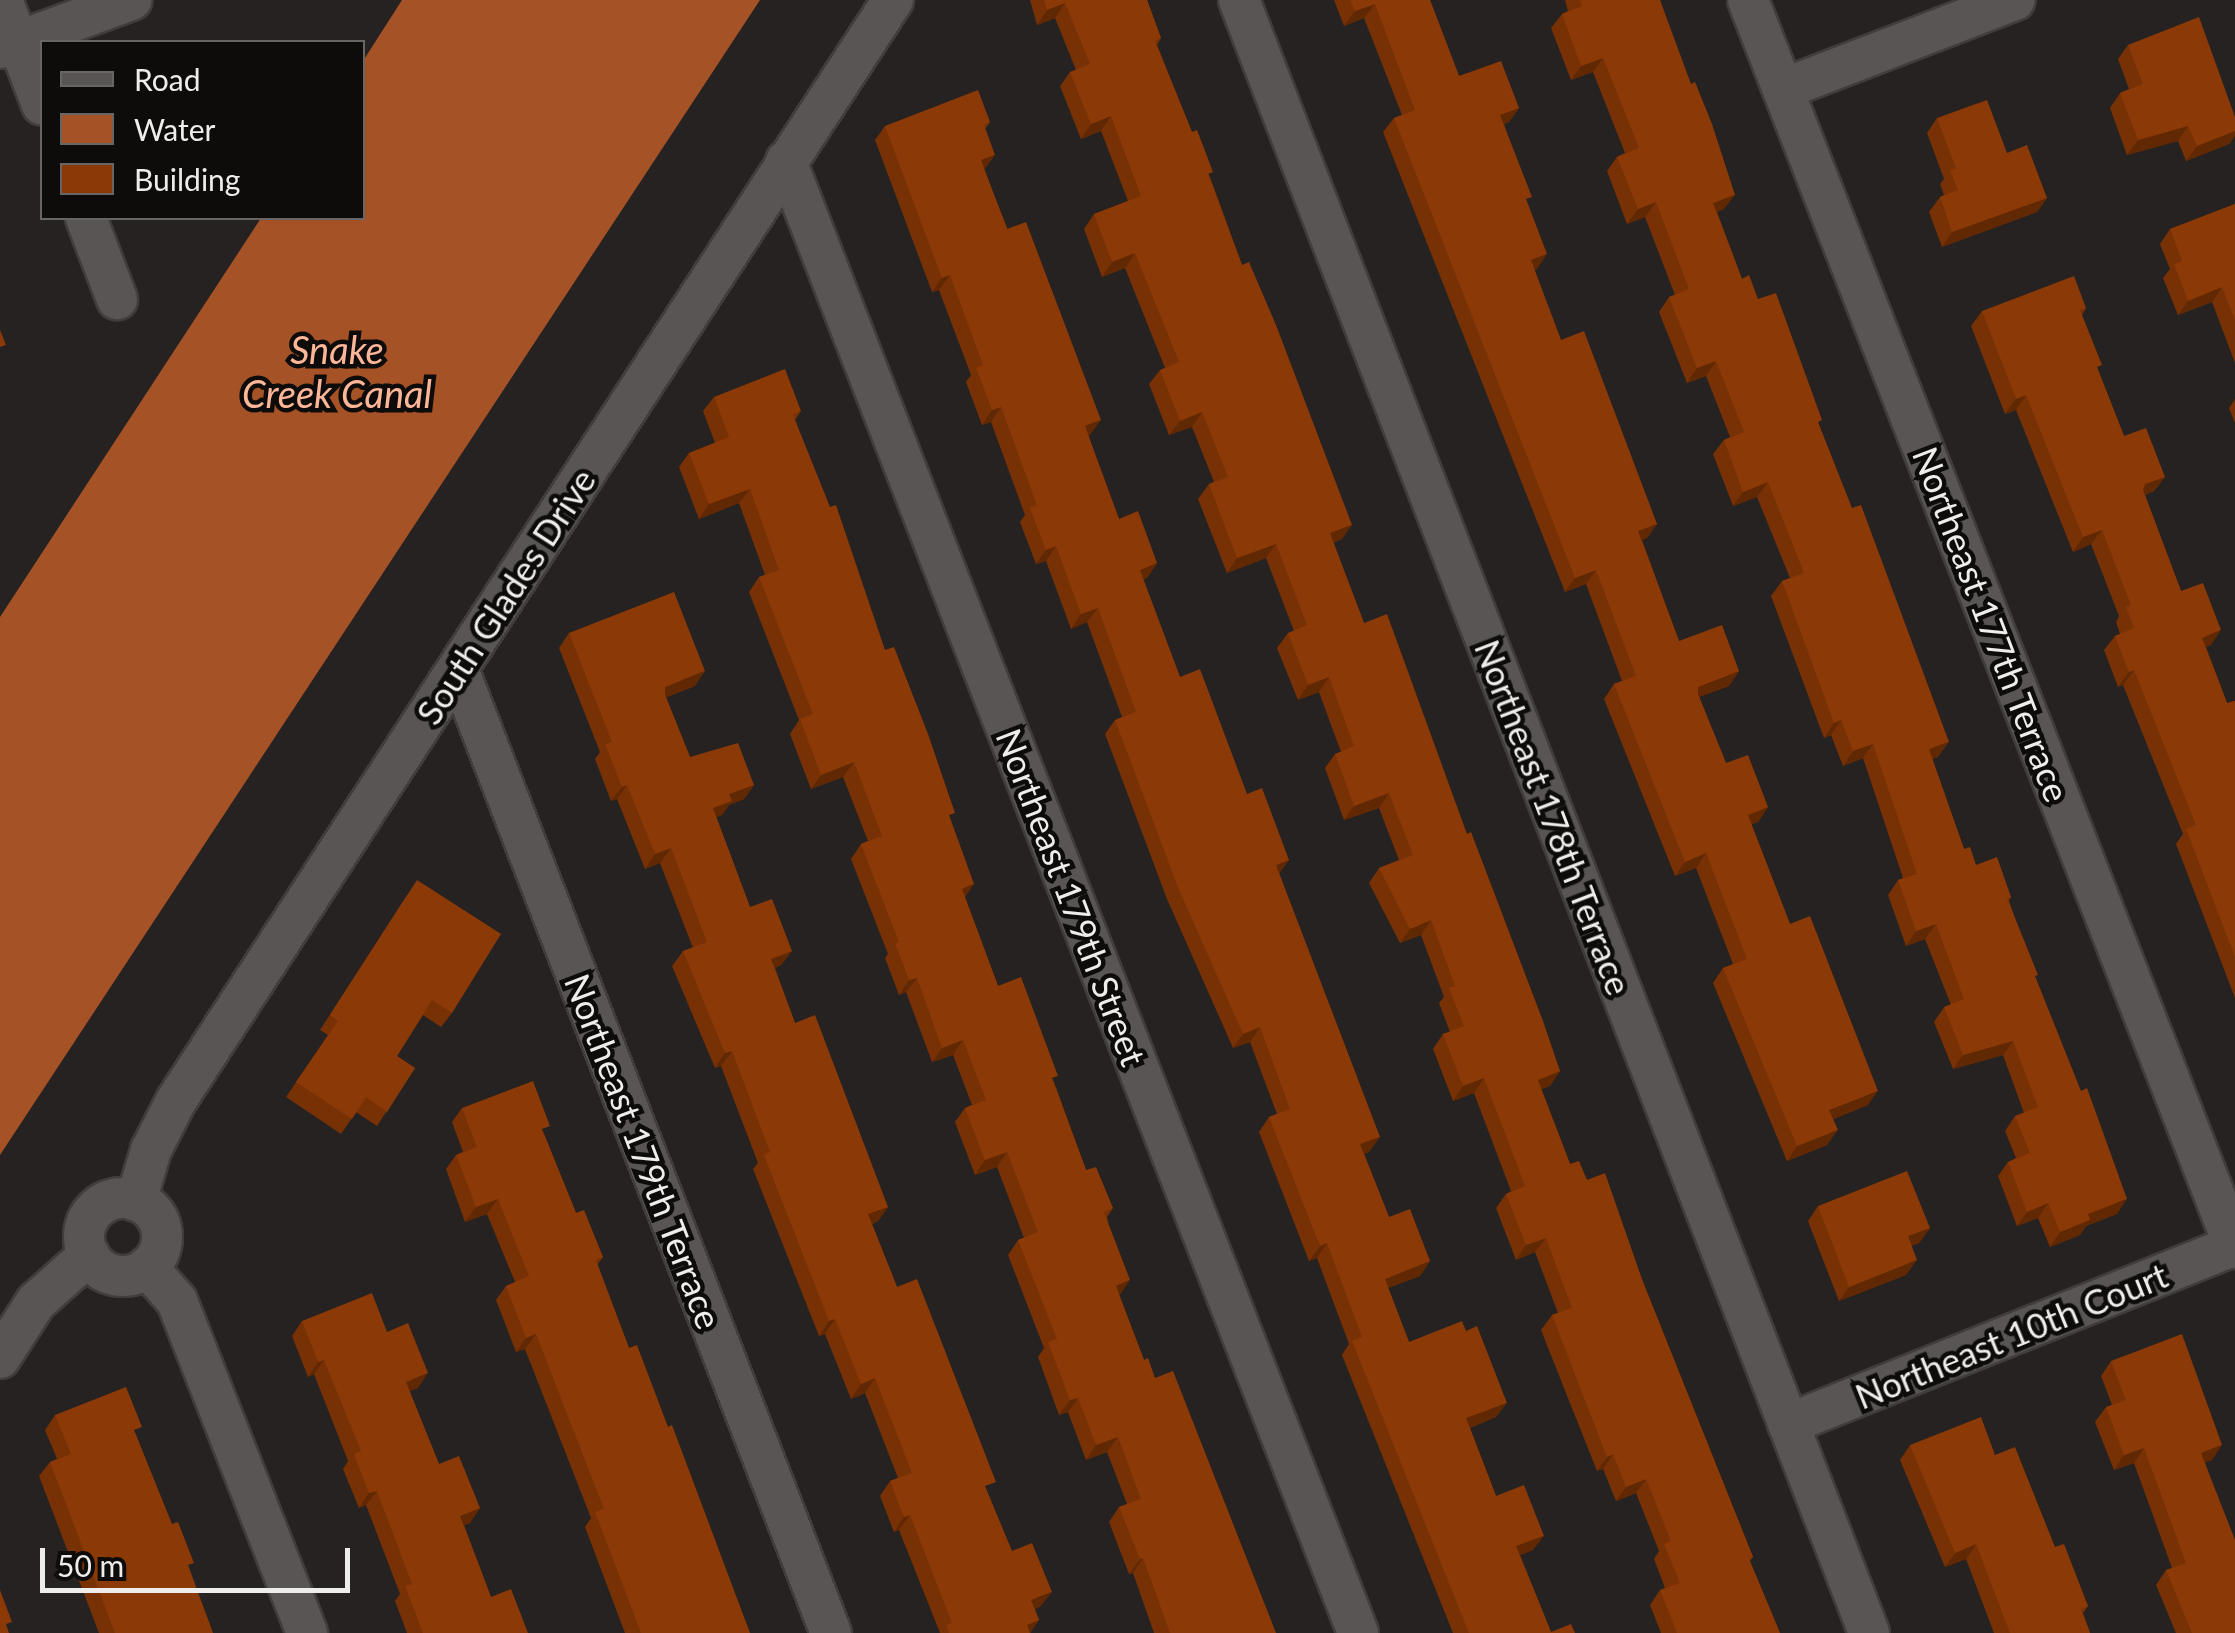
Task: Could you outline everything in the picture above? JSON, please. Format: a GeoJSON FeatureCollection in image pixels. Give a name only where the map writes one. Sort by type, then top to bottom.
{"type":"FeatureCollection","features":[{"type":"Feature","properties":{"kind":"street"},"geometry":{"type":"LineString","coordinates":[[2,0],[9,45],[40,101]]}},
{"type":"Feature","properties":{"kind":"street"},"geometry":{"type":"LineString","coordinates":[[9,45],[131,0]]}},
{"type":"Feature","properties":{"kind":"street","name":"South Glades Drive"},"geometry":{"type":"LineString","coordinates":[[136,1201],[151,1150],[176,1101],[893,0]]}},
{"type":"Feature","properties":{"kind":"street","name":"Northeast 178th Terrace"},"geometry":{"type":"LineString","coordinates":[[1239,0],[1870,1633]]}},
{"type":"Feature","properties":{"kind":"street","name":"Northeast 177th Terrace"},"geometry":{"type":"LineString","coordinates":[[1748,0],[2235,1247]]}},
{"type":"Feature","properties":{"kind":"street"},"geometry":{"type":"LineString","coordinates":[[1783,89],[2015,0]]}},
{"type":"Feature","properties":{"kind":"street","name":"Northeast 179th Street"},"geometry":{"type":"LineString","coordinates":[[786,162],[1358,1633]]}},
{"type":"Feature","properties":{"kind":"street"},"geometry":{"type":"LineString","coordinates":[[87,220],[117,299]]}},
{"type":"Feature","properties":{"kind":"street","name":"Northeast 179th Terrace"},"geometry":{"type":"LineString","coordinates":[[458,669],[831,1633]]}},
{"type":"Feature","properties":{"kind":"street"},"geometry":{"type":"LineString","coordinates":[[119,1198],[136,1201],[154,1213],[160,1225],[159,1251],[147,1267],[119,1275],[96,1264],[89,1254],[85,1230],[96,1208],[119,1198]]}},
{"type":"Feature","properties":{"kind":"street","name":"Northeast 10th Court"},"geometry":{"type":"LineString","coordinates":[[1788,1424],[2235,1247]]}},
{"type":"Feature","properties":{"kind":"street"},"geometry":{"type":"LineString","coordinates":[[0,1358],[36,1302],[89,1254]]}},
{"type":"Feature","properties":{"kind":"street"},"geometry":{"type":"LineString","coordinates":[[147,1267],[177,1301],[307,1633]]}},
{"type":"Feature","properties":{"kind":"water","name":"Snake Creek Canal"},"geometry":{"type":"Polygon","coordinates":[[[402,0],[760,0],[0,1155],[0,617],[260,220],[365,220],[365,58],[402,0]]]}},
{"type":"Feature","properties":{"kind":"building"},"geometry":{"type":"Polygon","coordinates":[[[1044,0],[1147,0],[1161,38],[1155,41],[1192,132],[1197,130],[1213,172],[1208,174],[1242,265],[1249,262],[1276,325],[1352,525],[1330,533],[1364,623],[1387,614],[1467,834],[1471,832],[1543,1021],[1560,1071],[1538,1080],[1570,1164],[1579,1161],[1587,1180],[1605,1173],[1643,1282],[1780,1633],[1677,1633],[1660,1590],[1680,1583],[1664,1544],[1671,1541],[1646,1479],[1626,1487],[1613,1454],[1607,1457],[1552,1315],[1572,1308],[1546,1238],[1526,1245],[1506,1194],[1525,1186],[1484,1078],[1463,1086],[1443,1034],[1464,1026],[1449,988],[1455,986],[1431,920],[1410,929],[1379,868],[1413,855],[1389,793],[1354,806],[1335,754],[1354,746],[1329,677],[1308,685],[1288,633],[1307,625],[1276,544],[1237,558],[1209,484],[1228,477],[1202,412],[1180,421],[1160,370],[1179,362],[1135,253],[1112,262],[1094,214],[1141,196],[1111,116],[1091,124],[1070,72],[1090,64],[1065,3],[1047,10],[1044,0]]]}},
{"type":"Feature","properties":{"kind":"building"},"geometry":{"type":"Polygon","coordinates":[[[1350,0],[1430,0],[1459,76],[1501,61],[1519,108],[1500,115],[1532,197],[1526,199],[1547,254],[1531,260],[1561,340],[1584,331],[1657,524],[1638,531],[1679,641],[1722,625],[1739,671],[1698,687],[1698,694],[1726,763],[1748,755],[1768,807],[1748,815],[1790,924],[1810,916],[1878,1091],[1829,1110],[1838,1130],[1797,1146],[1723,968],[1747,959],[1706,853],[1685,862],[1614,684],[1636,676],[1596,570],[1575,578],[1394,118],[1415,110],[1375,4],[1355,11],[1350,0]]]}},
{"type":"Feature","properties":{"kind":"building"},"geometry":{"type":"Polygon","coordinates":[[[1580,0],[1660,0],[1691,84],[1695,82],[1735,195],[1713,203],[1742,279],[1749,275],[1758,299],[1776,293],[1822,420],[1818,422],[1852,508],[1861,505],[1949,742],[1929,749],[1964,849],[1970,847],[1976,865],[1997,857],[2011,897],[2007,898],[2038,975],[2035,976],[2081,1091],[2087,1088],[2127,1199],[2088,1214],[2090,1220],[2060,1232],[2048,1203],[2027,1212],[2008,1162],[2030,1153],[2015,1116],[2038,1107],[2013,1041],[1963,1055],[1944,1007],[1964,999],[1936,924],[1916,931],[1898,880],[1917,874],[1873,744],[1853,751],[1841,720],[1834,723],[1782,581],[1804,573],[1768,482],[1743,492],[1724,440],[1744,432],[1716,361],[1697,368],[1669,297],[1689,289],[1656,202],[1638,209],[1617,157],[1639,148],[1603,58],[1581,66],[1562,14],[1582,6],[1580,0]]]}},
{"type":"Feature","properties":{"kind":"building"},"geometry":{"type":"Polygon","coordinates":[[[2199,17],[2235,117],[2235,131],[2197,146],[2188,126],[2138,140],[2120,93],[2143,84],[2128,45],[2199,17]]]}},
{"type":"Feature","properties":{"kind":"building"},"geometry":{"type":"Polygon","coordinates":[[[978,90],[990,122],[984,125],[995,155],[981,160],[1007,229],[1026,222],[1101,420],[1085,426],[1119,519],[1138,511],[1157,563],[1140,570],[1180,677],[1200,669],[1247,794],[1262,788],[1289,860],[1276,865],[1380,1137],[1360,1144],[1389,1217],[1410,1209],[1430,1261],[1385,1279],[1409,1342],[1462,1321],[1466,1331],[1477,1326],[1507,1403],[1466,1418],[1496,1496],[1524,1485],[1544,1536],[1516,1546],[1551,1632],[1571,1624],[1575,1633],[1469,1633],[1352,1341],[1362,1337],[1327,1243],[1320,1246],[1269,1117],[1290,1109],[1260,1027],[1243,1034],[1177,885],[1115,720],[1136,712],[1098,608],[1081,614],[1056,546],[1046,550],[1030,508],[1037,505],[1001,407],[992,410],[976,368],[983,365],[950,275],[942,278],[885,126],[978,90]]]}},
{"type":"Feature","properties":{"kind":"building"},"geometry":{"type":"Polygon","coordinates":[[[1987,100],[2007,153],[2027,145],[2047,198],[1952,232],[1940,197],[1958,190],[1950,170],[1956,168],[1937,118],[1987,100]]]}},
{"type":"Feature","properties":{"kind":"building"},"geometry":{"type":"Polygon","coordinates":[[[2235,204],[2235,320],[2222,287],[2188,301],[2174,264],[2182,261],[2170,229],[2235,204]]]}},
{"type":"Feature","properties":{"kind":"building"},"geometry":{"type":"Polygon","coordinates":[[[2074,276],[2086,308],[2080,310],[2102,365],[2097,367],[2124,436],[2146,428],[2165,477],[2145,484],[2143,490],[2181,591],[2203,583],[2221,630],[2202,638],[2227,703],[2235,701],[2235,957],[2186,829],[2196,825],[2134,670],[2129,672],[2115,636],[2134,628],[2126,607],[2131,605],[2102,530],[2083,537],[2026,395],[2016,399],[1982,311],[2074,276]]]}},
{"type":"Feature","properties":{"kind":"building"},"geometry":{"type":"Polygon","coordinates":[[[785,369],[801,411],[793,415],[830,507],[836,505],[885,650],[894,647],[928,734],[955,813],[949,815],[974,884],[962,889],[998,986],[1021,977],[1058,1076],[1052,1078],[1086,1170],[1096,1167],[1113,1208],[1104,1212],[1130,1280],[1116,1286],[1144,1360],[1148,1358],[1155,1378],[1173,1371],[1276,1633],[1170,1633],[1143,1558],[1140,1559],[1119,1507],[1141,1499],[1118,1437],[1096,1445],[1078,1398],[1070,1400],[1048,1342],[1057,1339],[1018,1240],[1038,1232],[1007,1152],[985,1160],[965,1108],[986,1100],[963,1040],[942,1048],[917,978],[909,980],[895,943],[899,942],[861,844],[882,836],[854,762],[821,775],[800,719],[813,714],[759,577],[779,570],[750,489],[709,504],[689,453],[729,437],[714,397],[785,369]]]}},
{"type":"Feature","properties":{"kind":"building"},"geometry":{"type":"Polygon","coordinates":[[[674,592],[705,671],[665,687],[665,695],[690,757],[738,743],[754,785],[729,794],[732,801],[713,808],[750,907],[772,899],[792,951],[771,959],[795,1023],[815,1015],[888,1207],[868,1214],[897,1287],[917,1279],[996,1482],[985,1486],[1012,1551],[1032,1543],[1052,1592],[1031,1600],[1039,1620],[1027,1625],[1030,1633],[949,1633],[946,1625],[952,1623],[910,1515],[904,1517],[890,1481],[912,1473],[875,1378],[861,1384],[835,1319],[829,1321],[764,1155],[770,1152],[732,1051],[725,1053],[683,951],[707,942],[671,848],[655,854],[627,785],[622,787],[605,744],[612,742],[569,633],[674,592]]]}},
{"type":"Feature","properties":{"kind":"building"},"geometry":{"type":"Polygon","coordinates":[[[417,880],[501,934],[452,1013],[432,1000],[397,1056],[415,1068],[387,1112],[366,1097],[352,1119],[296,1082],[338,1021],[330,1015],[417,880]]]}},
{"type":"Feature","properties":{"kind":"building"},"geometry":{"type":"Polygon","coordinates":[[[533,1081],[550,1126],[542,1129],[576,1213],[584,1210],[603,1257],[596,1260],[629,1348],[637,1345],[668,1427],[672,1425],[750,1633],[641,1633],[595,1512],[604,1509],[536,1334],[526,1338],[506,1286],[529,1276],[498,1199],[476,1207],[456,1155],[477,1147],[462,1108],[533,1081]]]}},
{"type":"Feature","properties":{"kind":"building"},"geometry":{"type":"Polygon","coordinates":[[[1907,1171],[1930,1228],[1908,1236],[1917,1260],[1849,1287],[1818,1206],[1907,1171]]]}},
{"type":"Feature","properties":{"kind":"building"},"geometry":{"type":"Polygon","coordinates":[[[372,1293],[387,1332],[408,1323],[428,1373],[406,1382],[439,1464],[459,1456],[480,1508],[460,1516],[491,1597],[511,1589],[528,1633],[423,1633],[405,1586],[412,1584],[377,1491],[369,1493],[354,1454],[361,1451],[324,1360],[318,1362],[302,1321],[372,1293]]]}},
{"type":"Feature","properties":{"kind":"building"},"geometry":{"type":"Polygon","coordinates":[[[2182,1334],[2222,1445],[2201,1453],[2235,1540],[2235,1633],[2192,1633],[2166,1570],[2186,1563],[2144,1448],[2124,1455],[2106,1407],[2126,1400],[2111,1361],[2182,1334]]]}},
{"type":"Feature","properties":{"kind":"building"},"geometry":{"type":"Polygon","coordinates":[[[126,1387],[142,1427],[134,1430],[172,1524],[178,1522],[194,1563],[188,1565],[213,1633],[115,1633],[50,1462],[71,1454],[55,1415],[126,1387]]]}},
{"type":"Feature","properties":{"kind":"building"},"geometry":{"type":"Polygon","coordinates":[[[1981,1417],[1995,1455],[2015,1447],[2055,1547],[2064,1544],[2088,1606],[2081,1609],[2090,1633],[2010,1633],[1976,1544],[1955,1553],[1910,1445],[1981,1417]]]}},
{"type":"Feature","properties":{"kind":"building"},"geometry":{"type":"Polygon","coordinates":[[[0,1590],[12,1622],[6,1624],[9,1633],[0,1633],[0,1590]]]}}]}
